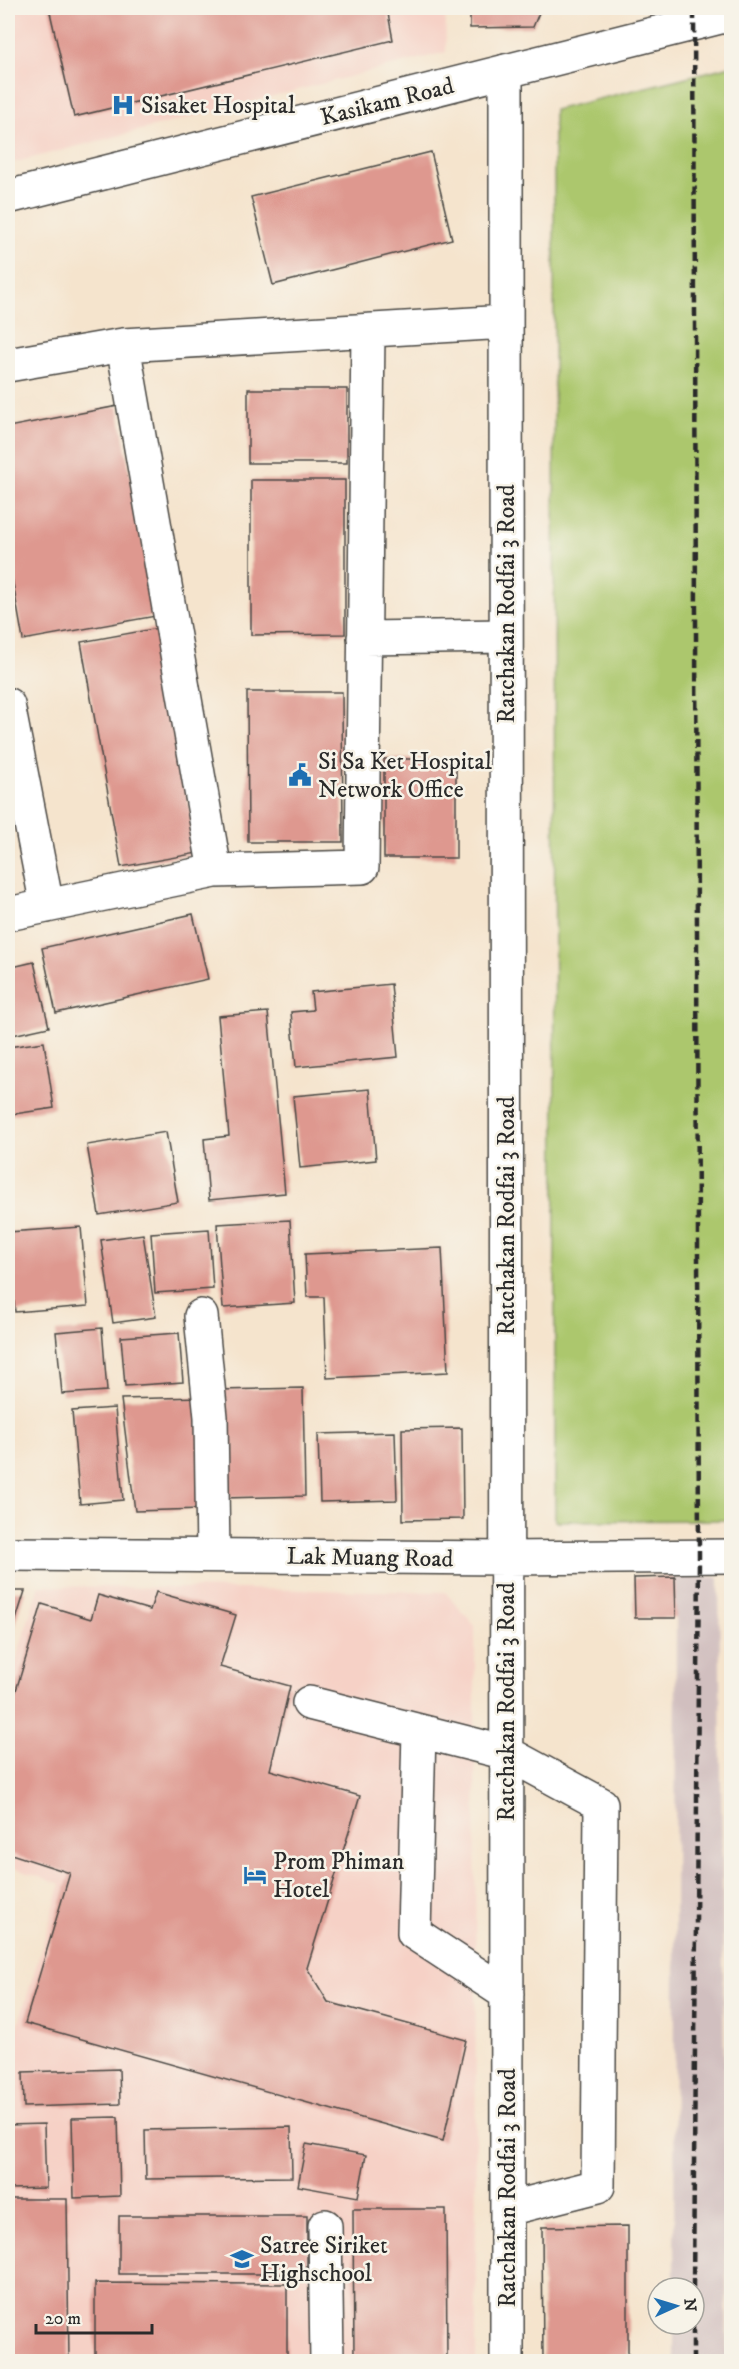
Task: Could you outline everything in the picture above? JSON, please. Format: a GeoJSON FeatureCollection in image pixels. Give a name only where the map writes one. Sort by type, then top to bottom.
{"type":"FeatureCollection","features":[{"type":"Feature","properties":{"kind":"street","name":"Kasikam Road"},"geometry":{"type":"LineString","coordinates":[[8,197],[732,14]]}},
{"type":"Feature","properties":{"kind":"street","name":"Ratchakan Rodfai 3 Road"},"geometry":{"type":"LineString","coordinates":[[506,71],[507,2361]]}},
{"type":"Feature","properties":{"kind":"street"},"geometry":{"type":"LineString","coordinates":[[8,365],[123,345],[506,322]]}},
{"type":"Feature","properties":{"kind":"street"},"geometry":{"type":"LineString","coordinates":[[8,914],[214,871],[362,867],[368,331]]}},
{"type":"Feature","properties":{"kind":"street"},"geometry":{"type":"LineString","coordinates":[[123,345],[214,871]]}},
{"type":"Feature","properties":{"kind":"street"},"geometry":{"type":"LineString","coordinates":[[364,638],[506,636]]}},
{"type":"Feature","properties":{"kind":"street"},"geometry":{"type":"LineString","coordinates":[[8,705],[47,906]]}},
{"type":"Feature","properties":{"kind":"street"},"geometry":{"type":"LineString","coordinates":[[201,1316],[211,1417],[213,1555]]}},
{"type":"Feature","properties":{"kind":"street","name":"Lak Muang Road"},"geometry":{"type":"LineString","coordinates":[[8,1554],[506,1558],[732,1556]]}},
{"type":"Feature","properties":{"kind":"street"},"geometry":{"type":"LineString","coordinates":[[309,1703],[507,1753],[601,1804],[598,2186],[507,2209]]}},
{"type":"Feature","properties":{"kind":"street"},"geometry":{"type":"LineString","coordinates":[[419,1731],[414,1933],[507,1994]]}},
{"type":"Feature","properties":{"kind":"street"},"geometry":{"type":"LineString","coordinates":[[325,2226],[327,2361]]}},
{"type":"Feature","properties":{"kind":"shaded area","name":"Sisaket Hospital"},"geometry":{"type":"Polygon","coordinates":[[[8,8],[445,8],[446,52],[8,164],[8,8]]]}},
{"type":"Feature","properties":{"kind":"shaded area"},"geometry":{"type":"Polygon","coordinates":[[[719,1577],[727,2361],[674,2361],[674,2336],[706,2336],[706,2276],[674,2276],[676,1618],[635,1618],[634,1578],[719,1577]]]}},
{"type":"Feature","properties":{"kind":"shaded area","name":"Prom Phiman Hotel"},"geometry":{"type":"Polygon","coordinates":[[[39,1586],[445,1592],[475,1626],[476,2361],[8,2361],[8,2052],[61,1884],[8,1866],[8,1686],[39,1586]]]}},
{"type":"Feature","properties":{"kind":"green space"},"geometry":{"type":"Polygon","coordinates":[[[731,66],[731,1520],[555,1521],[554,110],[731,66]]]}},
{"type":"Feature","properties":{"kind":"building"},"geometry":{"type":"Polygon","coordinates":[[[49,8],[387,8],[393,40],[74,117],[49,8]]]}},
{"type":"Feature","properties":{"kind":"building"},"geometry":{"type":"Polygon","coordinates":[[[470,8],[541,8],[533,27],[470,28],[470,8]]]}},
{"type":"Feature","properties":{"kind":"building"},"geometry":{"type":"Polygon","coordinates":[[[431,152],[452,239],[273,285],[251,197],[431,152]]]}},
{"type":"Feature","properties":{"kind":"building"},"geometry":{"type":"Polygon","coordinates":[[[248,389],[347,389],[347,463],[248,463],[248,389]]]}},
{"type":"Feature","properties":{"kind":"building"},"geometry":{"type":"Polygon","coordinates":[[[118,406],[156,616],[23,640],[8,555],[8,427],[118,406]]]}},
{"type":"Feature","properties":{"kind":"building"},"geometry":{"type":"Polygon","coordinates":[[[251,480],[345,480],[345,634],[251,635],[251,480]]]}},
{"type":"Feature","properties":{"kind":"building"},"geometry":{"type":"Polygon","coordinates":[[[158,628],[198,853],[121,867],[81,642],[158,628]]]}},
{"type":"Feature","properties":{"kind":"building"},"geometry":{"type":"Polygon","coordinates":[[[247,692],[342,692],[343,842],[248,842],[247,692]]]}},
{"type":"Feature","properties":{"kind":"building"},"geometry":{"type":"Polygon","coordinates":[[[384,759],[456,759],[456,858],[384,858],[384,759]]]}},
{"type":"Feature","properties":{"kind":"building"},"geometry":{"type":"Polygon","coordinates":[[[193,914],[208,979],[56,1013],[42,948],[193,914]]]}},
{"type":"Feature","properties":{"kind":"building"},"geometry":{"type":"Polygon","coordinates":[[[34,962],[49,1027],[8,1036],[8,968],[34,962]]]}},
{"type":"Feature","properties":{"kind":"building"},"geometry":{"type":"Polygon","coordinates":[[[391,984],[398,1057],[296,1067],[291,1012],[313,1010],[311,992],[391,984]]]}},
{"type":"Feature","properties":{"kind":"building"},"geometry":{"type":"Polygon","coordinates":[[[268,1012],[285,1193],[209,1200],[204,1139],[229,1136],[218,1016],[268,1012]]]}},
{"type":"Feature","properties":{"kind":"building"},"geometry":{"type":"Polygon","coordinates":[[[44,1042],[54,1108],[8,1115],[8,1047],[44,1042]]]}},
{"type":"Feature","properties":{"kind":"building"},"geometry":{"type":"Polygon","coordinates":[[[370,1089],[376,1160],[300,1168],[293,1096],[370,1089]]]}},
{"type":"Feature","properties":{"kind":"building"},"geometry":{"type":"Polygon","coordinates":[[[166,1132],[178,1202],[99,1215],[87,1145],[166,1132]]]}},
{"type":"Feature","properties":{"kind":"building"},"geometry":{"type":"Polygon","coordinates":[[[290,1220],[295,1303],[223,1308],[217,1224],[290,1220]]]}},
{"type":"Feature","properties":{"kind":"building"},"geometry":{"type":"Polygon","coordinates":[[[81,1227],[88,1306],[15,1312],[8,1232],[81,1227]]]}},
{"type":"Feature","properties":{"kind":"building"},"geometry":{"type":"Polygon","coordinates":[[[209,1229],[213,1289],[155,1293],[151,1233],[209,1229]]]}},
{"type":"Feature","properties":{"kind":"building"},"geometry":{"type":"Polygon","coordinates":[[[143,1234],[156,1317],[113,1323],[101,1240],[143,1234]]]}},
{"type":"Feature","properties":{"kind":"building"},"geometry":{"type":"Polygon","coordinates":[[[442,1248],[448,1372],[327,1378],[324,1297],[307,1297],[305,1254],[442,1248]]]}},
{"type":"Feature","properties":{"kind":"building"},"geometry":{"type":"Polygon","coordinates":[[[102,1328],[107,1391],[62,1394],[56,1332],[102,1328]]]}},
{"type":"Feature","properties":{"kind":"building"},"geometry":{"type":"Polygon","coordinates":[[[179,1333],[183,1382],[125,1386],[121,1337],[179,1333]]]}},
{"type":"Feature","properties":{"kind":"building"},"geometry":{"type":"Polygon","coordinates":[[[303,1388],[305,1496],[224,1498],[221,1390],[303,1388]]]}},
{"type":"Feature","properties":{"kind":"building"},"geometry":{"type":"Polygon","coordinates":[[[200,1397],[202,1509],[135,1511],[121,1399],[200,1397]]]}},
{"type":"Feature","properties":{"kind":"building"},"geometry":{"type":"Polygon","coordinates":[[[115,1408],[123,1500],[80,1504],[72,1411],[115,1408]]]}},
{"type":"Feature","properties":{"kind":"building"},"geometry":{"type":"Polygon","coordinates":[[[462,1428],[463,1519],[403,1520],[402,1429],[462,1428]]]}},
{"type":"Feature","properties":{"kind":"building"},"geometry":{"type":"Polygon","coordinates":[[[395,1432],[397,1500],[320,1502],[318,1434],[395,1432]]]}},
{"type":"Feature","properties":{"kind":"building"},"geometry":{"type":"Polygon","coordinates":[[[675,1577],[676,1618],[635,1618],[634,1578],[675,1577]]]}},
{"type":"Feature","properties":{"kind":"building"},"geometry":{"type":"Polygon","coordinates":[[[8,1591],[25,1591],[8,1645],[8,1591]]]}},
{"type":"Feature","properties":{"kind":"building","name":"Prom Phiman Hotel"},"geometry":{"type":"Polygon","coordinates":[[[156,1592],[236,1615],[220,1667],[290,1686],[270,1770],[360,1796],[307,1968],[328,2002],[466,2040],[443,2141],[25,2023],[70,1873],[8,1853],[8,1717],[42,1604],[91,1619],[98,1595],[150,1610],[156,1592]]]}},
{"type":"Feature","properties":{"kind":"building"},"geometry":{"type":"Polygon","coordinates":[[[119,2069],[120,2104],[24,2107],[23,2072],[119,2069]]]}},
{"type":"Feature","properties":{"kind":"building"},"geometry":{"type":"Polygon","coordinates":[[[118,2117],[120,2196],[74,2198],[72,2118],[118,2117]]]}},
{"type":"Feature","properties":{"kind":"building"},"geometry":{"type":"Polygon","coordinates":[[[44,2124],[46,2188],[8,2189],[8,2125],[44,2124]]]}},
{"type":"Feature","properties":{"kind":"building"},"geometry":{"type":"Polygon","coordinates":[[[291,2127],[292,2177],[146,2179],[145,2130],[291,2127]]]}},
{"type":"Feature","properties":{"kind":"building"},"geometry":{"type":"Polygon","coordinates":[[[306,2144],[366,2155],[358,2197],[298,2186],[306,2144]]]}},
{"type":"Feature","properties":{"kind":"building"},"geometry":{"type":"Polygon","coordinates":[[[8,2199],[67,2199],[69,2362],[8,2362],[8,2199]]]}},
{"type":"Feature","properties":{"kind":"building"},"geometry":{"type":"Polygon","coordinates":[[[353,2209],[446,2209],[447,2362],[354,2362],[353,2209]]]}},
{"type":"Feature","properties":{"kind":"building"},"geometry":{"type":"Polygon","coordinates":[[[119,2216],[307,2216],[307,2274],[119,2274],[119,2216]]]}},
{"type":"Feature","properties":{"kind":"building"},"geometry":{"type":"Polygon","coordinates":[[[628,2226],[628,2362],[543,2362],[542,2227],[628,2226]]]}},
{"type":"Feature","properties":{"kind":"building"},"geometry":{"type":"Polygon","coordinates":[[[95,2283],[287,2284],[287,2362],[95,2362],[95,2283]]]}},
{"type":"Feature","properties":{"kind":"railway"},"geometry":{"type":"LineString","coordinates":[[693,2276],[699,1556],[694,8]]}},
{"type":"Feature","properties":{"kind":"railway"},"geometry":{"type":"LineString","coordinates":[[693,2336],[693,2362]]}},
{"type":"Feature","properties":{"kind":"place","name":"Sisaket Hospital"},"geometry":{"type":"Point","coordinates":[123,105]}},
{"type":"Feature","properties":{"kind":"place","name":"Si Sa Ket Hospital Network Office"},"geometry":{"type":"Point","coordinates":[300,775]}},
{"type":"Feature","properties":{"kind":"place","name":"Prom Phiman Hotel"},"geometry":{"type":"Point","coordinates":[255,1875]}},
{"type":"Feature","properties":{"kind":"place","name":"Satree Siriket Highschool"},"geometry":{"type":"Point","coordinates":[242,2259]}}]}
